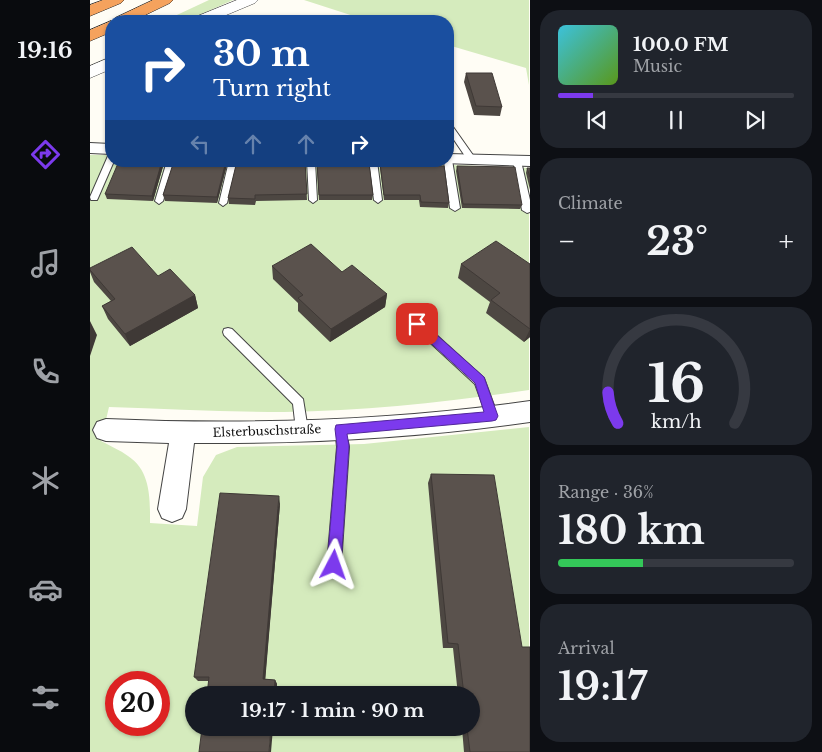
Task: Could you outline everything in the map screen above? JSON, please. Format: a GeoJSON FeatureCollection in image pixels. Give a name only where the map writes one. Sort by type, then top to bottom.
{"type":"FeatureCollection","features":[{"type":"Feature","properties":{"kind":"highway"},"geometry":{"type":"LineString","coordinates":[[90,12],[116,0]]}},
{"type":"Feature","properties":{"kind":"highway"},"geometry":{"type":"LineString","coordinates":[[134,15],[166,0]]}},
{"type":"Feature","properties":{"kind":"highway"},"geometry":{"type":"LineString","coordinates":[[90,36],[105,29]]}},
{"type":"Feature","properties":{"kind":"street"},"geometry":{"type":"LineString","coordinates":[[214,15],[250,0]]}},
{"type":"Feature","properties":{"kind":"street"},"geometry":{"type":"LineString","coordinates":[[90,73],[105,65]]}},
{"type":"Feature","properties":{"kind":"street"},"geometry":{"type":"LineString","coordinates":[[90,148],[105,149]]}},
{"type":"Feature","properties":{"kind":"street"},"geometry":{"type":"LineString","coordinates":[[454,159],[523,161]]}},
{"type":"Feature","properties":{"kind":"street","name":"Elsterbuschstraße"},"geometry":{"type":"LineString","coordinates":[[106,430],[183,434],[341,429],[492,416],[528,416]]}},
{"type":"Feature","properties":{"kind":"street"},"geometry":{"type":"LineString","coordinates":[[172,509],[183,434]]}},
{"type":"Feature","properties":{"kind":"lane"},"geometry":{"type":"LineString","coordinates":[[454,134],[472,160]]}},
{"type":"Feature","properties":{"kind":"lane"},"geometry":{"type":"LineString","coordinates":[[523,161],[527,210]]}},
{"type":"Feature","properties":{"kind":"lane"},"geometry":{"type":"LineString","coordinates":[[94,198],[107,167]]}},
{"type":"Feature","properties":{"kind":"lane"},"geometry":{"type":"LineString","coordinates":[[159,201],[169,167]]}},
{"type":"Feature","properties":{"kind":"lane"},"geometry":{"type":"LineString","coordinates":[[224,203],[232,167]]}},
{"type":"Feature","properties":{"kind":"lane"},"geometry":{"type":"LineString","coordinates":[[311,167],[313,200]]}},
{"type":"Feature","properties":{"kind":"lane"},"geometry":{"type":"LineString","coordinates":[[374,167],[378,200]]}},
{"type":"Feature","properties":{"kind":"lane"},"geometry":{"type":"LineString","coordinates":[[449,167],[455,208]]}},
{"type":"Feature","properties":{"kind":"lane"},"geometry":{"type":"LineString","coordinates":[[417,324],[480,380],[492,416]]}},
{"type":"Feature","properties":{"kind":"lane"},"geometry":{"type":"LineString","coordinates":[[228,332],[299,402],[302,430]]}},
{"type":"Feature","properties":{"kind":"lane"},"geometry":{"type":"LineString","coordinates":[[334,565],[343,446],[341,429]]}},
{"type":"Feature","properties":{"kind":"green space"},"geometry":{"type":"Polygon","coordinates":[[[209,0],[233,0],[199,15],[177,15],[209,0]]]}},
{"type":"Feature","properties":{"kind":"green space"},"geometry":{"type":"Polygon","coordinates":[[[304,0],[529,0],[529,85],[526,68],[454,47],[454,15],[350,15],[304,0]]]}},
{"type":"Feature","properties":{"kind":"green space"},"geometry":{"type":"Polygon","coordinates":[[[90,155],[105,155],[105,167],[454,167],[454,165],[529,168],[529,390],[407,405],[345,410],[240,412],[109,407],[101,441],[128,456],[141,469],[148,486],[150,523],[197,526],[203,477],[216,455],[237,447],[364,444],[529,427],[529,752],[90,752],[90,155]]]}},
{"type":"Feature","properties":{"kind":"building"},"geometry":{"type":"Polygon","coordinates":[[[466,73],[492,73],[502,107],[476,106],[466,73]]]}},
{"type":"Feature","properties":{"kind":"building"},"geometry":{"type":"Polygon","coordinates":[[[457,166],[515,167],[522,205],[463,204],[457,166]]]}},
{"type":"Feature","properties":{"kind":"building"},"geometry":{"type":"Polygon","coordinates":[[[116,167],[160,167],[152,196],[105,194],[116,167]]]}},
{"type":"Feature","properties":{"kind":"building"},"geometry":{"type":"Polygon","coordinates":[[[172,167],[224,167],[217,197],[163,195],[172,167]]]}},
{"type":"Feature","properties":{"kind":"building"},"geometry":{"type":"Polygon","coordinates":[[[236,167],[305,167],[307,194],[255,195],[255,199],[228,198],[236,167]]]}},
{"type":"Feature","properties":{"kind":"building"},"geometry":{"type":"Polygon","coordinates":[[[317,167],[370,167],[373,195],[319,195],[317,167]]]}},
{"type":"Feature","properties":{"kind":"building"},"geometry":{"type":"Polygon","coordinates":[[[380,167],[444,167],[449,203],[421,202],[420,195],[384,195],[380,167]]]}},
{"type":"Feature","properties":{"kind":"building"},"geometry":{"type":"Polygon","coordinates":[[[496,241],[530,264],[530,329],[491,300],[500,293],[461,264],[496,241]]]}},
{"type":"Feature","properties":{"kind":"building"},"geometry":{"type":"Polygon","coordinates":[[[311,244],[342,272],[352,265],[387,294],[331,329],[298,298],[303,295],[272,266],[311,244]]]}},
{"type":"Feature","properties":{"kind":"building"},"geometry":{"type":"Polygon","coordinates":[[[132,247],[158,276],[170,269],[195,295],[125,334],[102,306],[115,299],[90,268],[132,247]]]}},
{"type":"Feature","properties":{"kind":"building"},"geometry":{"type":"Polygon","coordinates":[[[431,474],[494,475],[522,647],[530,647],[530,752],[470,752],[468,736],[480,736],[480,686],[463,686],[458,644],[448,643],[431,474]]]}},
{"type":"Feature","properties":{"kind":"building"},"geometry":{"type":"Polygon","coordinates":[[[220,493],[279,496],[263,679],[275,680],[275,686],[208,686],[209,677],[194,677],[220,493]]]}},
{"type":"Feature","properties":{"kind":"building"},"geometry":{"type":"Polygon","coordinates":[[[201,736],[270,736],[269,752],[199,752],[201,736]]]}},
{"type":"Feature","properties":{"kind":"route"},"geometry":{"type":"LineString","coordinates":[[334,565],[343,446],[341,429],[492,416],[480,380],[417,324]]}}]}
